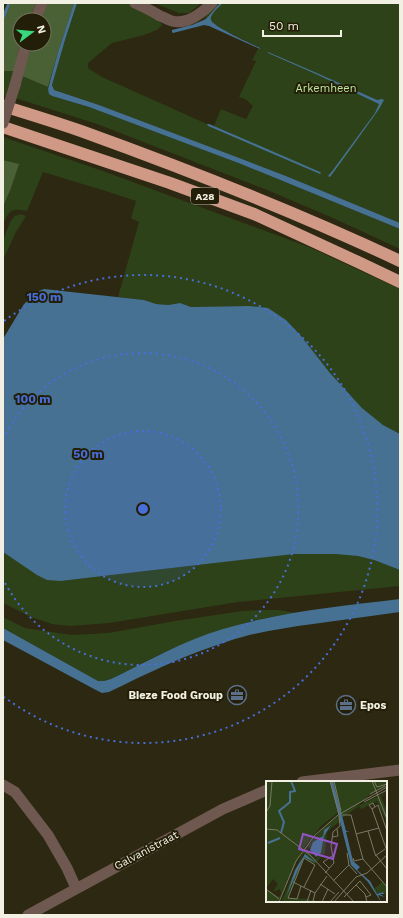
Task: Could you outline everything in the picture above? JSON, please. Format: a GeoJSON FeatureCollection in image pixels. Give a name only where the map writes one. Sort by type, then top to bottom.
{"type":"FeatureCollection","features":[{"type":"Feature","properties":{"kind":"highway","name":"A28"},"geometry":{"type":"LineString","coordinates":[[3,106],[80,131],[184,170],[275,206],[361,243],[400,262]]}},
{"type":"Feature","properties":{"kind":"highway","name":"A28"},"geometry":{"type":"LineString","coordinates":[[3,126],[170,183],[254,214],[400,282]]}},
{"type":"Feature","properties":{"kind":"street"},"geometry":{"type":"LineString","coordinates":[[135,3],[171,21],[179,22],[189,20],[197,16],[212,3]]}},
{"type":"Feature","properties":{"kind":"street"},"geometry":{"type":"LineString","coordinates":[[3,123],[24,52]]}},
{"type":"Feature","properties":{"kind":"street"},"geometry":{"type":"LineString","coordinates":[[310,781],[400,770]]}},
{"type":"Feature","properties":{"kind":"street"},"geometry":{"type":"LineString","coordinates":[[3,785],[15,792],[48,835],[67,868],[76,888]]}},
{"type":"Feature","properties":{"kind":"street","name":"Galvanistraat"},"geometry":{"type":"LineString","coordinates":[[28,915],[223,808],[266,790]]}},
{"type":"Feature","properties":{"kind":"green space"},"geometry":{"type":"Polygon","coordinates":[[[8,3],[36,3],[32,12],[12,12],[12,52],[18,52],[14,71],[3,71],[3,14],[8,3]]]}},
{"type":"Feature","properties":{"kind":"green space"},"geometry":{"type":"Polygon","coordinates":[[[47,3],[74,3],[48,87],[22,76],[30,52],[52,52],[52,12],[44,12],[47,3]]]}},
{"type":"Feature","properties":{"kind":"green space","name":"Arkemheen"},"geometry":{"type":"Polygon","coordinates":[[[77,3],[127,3],[150,13],[159,19],[162,25],[157,30],[144,35],[112,43],[88,63],[88,68],[102,77],[231,136],[233,134],[214,126],[221,109],[246,119],[253,106],[245,99],[239,97],[256,61],[252,60],[260,48],[204,19],[209,12],[205,3],[400,3],[400,223],[242,159],[99,105],[54,90],[52,85],[77,3]]]}},
{"type":"Feature","properties":{"kind":"green space"},"geometry":{"type":"Polygon","coordinates":[[[154,3],[201,3],[189,13],[179,13],[154,3]]]}},
{"type":"Feature","properties":{"kind":"green space"},"geometry":{"type":"Polygon","coordinates":[[[3,71],[14,71],[7,96],[3,95],[3,71]]]}},
{"type":"Feature","properties":{"kind":"green space"},"geometry":{"type":"Polygon","coordinates":[[[22,76],[48,87],[52,96],[89,107],[241,164],[400,229],[400,249],[272,192],[97,124],[15,98],[22,76]]]}},
{"type":"Feature","properties":{"kind":"green space"},"geometry":{"type":"Polygon","coordinates":[[[3,137],[103,171],[309,247],[400,289],[400,434],[383,425],[362,408],[330,373],[301,336],[249,306],[191,307],[180,303],[168,305],[156,304],[144,300],[118,297],[139,222],[131,218],[136,201],[43,172],[27,211],[11,211],[3,225],[3,207],[11,188],[18,164],[3,160],[3,137]]]}},
{"type":"Feature","properties":{"kind":"green space"},"geometry":{"type":"Polygon","coordinates":[[[3,160],[19,164],[3,207],[3,160]]]}},
{"type":"Feature","properties":{"kind":"green space"},"geometry":{"type":"Polygon","coordinates":[[[21,214],[26,216],[16,232],[3,260],[3,241],[10,222],[15,216],[21,214]]]}},
{"type":"Feature","properties":{"kind":"green space"},"geometry":{"type":"Polygon","coordinates":[[[3,552],[18,562],[61,581],[272,556],[310,553],[349,555],[374,560],[400,570],[400,586],[238,602],[109,623],[70,626],[52,624],[31,617],[3,603],[3,552]]]}},
{"type":"Feature","properties":{"kind":"green space"},"geometry":{"type":"Polygon","coordinates":[[[278,610],[297,613],[251,621],[206,635],[160,654],[111,679],[104,681],[98,681],[3,628],[3,617],[25,628],[72,635],[108,633],[175,621],[242,611],[278,610]]]}},
{"type":"Feature","properties":{"kind":"water"},"geometry":{"type":"Polygon","coordinates":[[[74,3],[77,3],[52,85],[54,90],[99,105],[286,176],[400,223],[400,229],[241,164],[89,107],[49,94],[48,89],[58,52],[74,3]]]}},
{"type":"Feature","properties":{"kind":"water"},"geometry":{"type":"Polygon","coordinates":[[[220,3],[223,3],[211,16],[213,23],[260,49],[204,25],[172,32],[172,30],[192,25],[206,19],[220,3]]]}},
{"type":"Feature","properties":{"kind":"water"},"geometry":{"type":"Polygon","coordinates":[[[268,52],[377,100],[384,100],[379,109],[330,177],[328,176],[375,113],[379,104],[268,52]]]}},
{"type":"Feature","properties":{"kind":"water"},"geometry":{"type":"Polygon","coordinates":[[[207,124],[321,173],[320,174],[208,126],[207,124]]]}},
{"type":"Feature","properties":{"kind":"water"},"geometry":{"type":"Polygon","coordinates":[[[44,289],[144,300],[156,304],[168,305],[180,303],[191,307],[249,306],[268,308],[286,320],[301,336],[330,373],[362,408],[383,425],[400,434],[400,570],[374,560],[358,556],[336,554],[294,554],[61,581],[47,580],[37,575],[3,552],[3,339],[24,304],[39,291],[44,289]]]}},
{"type":"Feature","properties":{"kind":"water"},"geometry":{"type":"Polygon","coordinates":[[[400,599],[400,612],[281,629],[239,638],[213,646],[183,658],[109,692],[102,693],[3,640],[3,628],[98,681],[104,681],[180,645],[223,629],[288,614],[400,599]]]}},
{"type":"Feature","properties":{"kind":"waterway"},"geometry":{"type":"LineString","coordinates":[[3,18],[9,3]]}},
{"type":"Feature","properties":{"kind":"place","name":"Bieze Food Group"},"geometry":{"type":"Point","coordinates":[237,695]}},
{"type":"Feature","properties":{"kind":"place","name":"Epos"},"geometry":{"type":"Point","coordinates":[346,705]}}]}
